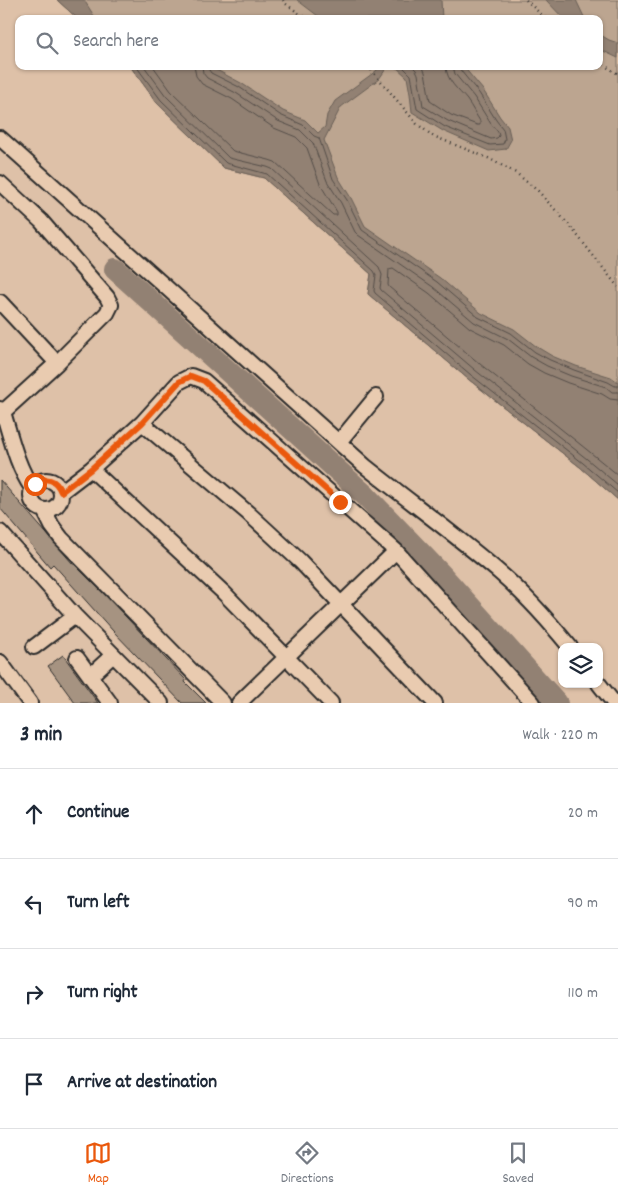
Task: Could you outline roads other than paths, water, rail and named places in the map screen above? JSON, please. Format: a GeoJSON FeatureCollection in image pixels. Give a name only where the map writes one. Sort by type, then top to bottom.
{"type":"FeatureCollection","features":[{"type":"Feature","properties":{"kind":"street"},"geometry":{"type":"LineString","coordinates":[[0,138],[339,442],[392,487],[501,573],[538,609],[567,643]]}},
{"type":"Feature","properties":{"kind":"street"},"geometry":{"type":"LineString","coordinates":[[0,183],[41,221],[107,297],[111,305],[107,314],[57,363],[2,411],[24,477],[32,488]]}},
{"type":"Feature","properties":{"kind":"street"},"geometry":{"type":"LineString","coordinates":[[0,302],[57,363]]}},
{"type":"Feature","properties":{"kind":"street"},"geometry":{"type":"LineString","coordinates":[[61,492],[91,469],[142,423],[179,382],[191,376],[204,381],[396,551],[533,703]]}},
{"type":"Feature","properties":{"kind":"street"},"geometry":{"type":"LineString","coordinates":[[339,442],[376,397]]}},
{"type":"Feature","properties":{"kind":"street"},"geometry":{"type":"LineString","coordinates":[[142,423],[248,513],[300,561],[435,703]]}},
{"type":"Feature","properties":{"kind":"street"},"geometry":{"type":"LineString","coordinates":[[91,469],[223,592],[332,703]]}},
{"type":"Feature","properties":{"kind":"street"},"geometry":{"type":"LineString","coordinates":[[48,480],[56,484],[61,492],[57,506],[49,510],[39,509],[32,502],[32,488],[38,482],[48,480]]}},
{"type":"Feature","properties":{"kind":"street"},"geometry":{"type":"LineString","coordinates":[[44,510],[61,538],[223,703]]}},
{"type":"Feature","properties":{"kind":"street"},"geometry":{"type":"LineString","coordinates":[[0,532],[75,616],[160,703]]}},
{"type":"Feature","properties":{"kind":"street"},"geometry":{"type":"LineString","coordinates":[[239,703],[396,551]]}},
{"type":"Feature","properties":{"kind":"street"},"geometry":{"type":"LineString","coordinates":[[34,647],[75,616]]}},
{"type":"Feature","properties":{"kind":"street"},"geometry":{"type":"LineString","coordinates":[[90,676],[113,655]]}},
{"type":"Feature","properties":{"kind":"street"},"geometry":{"type":"LineString","coordinates":[[77,658],[110,703]]}},
{"type":"Feature","properties":{"kind":"street"},"geometry":{"type":"LineString","coordinates":[[0,662],[30,703]]}},
{"type":"Feature","properties":{"kind":"street"},"geometry":{"type":"LineString","coordinates":[[602,688],[614,703]]}},
{"type":"Feature","properties":{"kind":"water"},"geometry":{"type":"Polygon","coordinates":[[[57,0],[84,0],[93,15],[74,15],[57,0]]]}},
{"type":"Feature","properties":{"kind":"water"},"geometry":{"type":"Polygon","coordinates":[[[297,0],[441,0],[442,15],[317,15],[297,0]]]}},
{"type":"Feature","properties":{"kind":"water"},"geometry":{"type":"Polygon","coordinates":[[[546,0],[576,0],[583,15],[560,15],[546,0]]]}},
{"type":"Feature","properties":{"kind":"water"},"geometry":{"type":"Polygon","coordinates":[[[603,36],[618,43],[618,58],[603,51],[603,36]]]}},
{"type":"Feature","properties":{"kind":"water"},"geometry":{"type":"Polygon","coordinates":[[[133,70],[217,70],[241,83],[283,111],[305,120],[318,133],[325,127],[327,115],[335,101],[377,70],[385,70],[379,79],[341,107],[324,140],[338,177],[365,226],[440,278],[481,313],[514,329],[552,356],[611,377],[618,382],[618,500],[580,467],[468,379],[368,294],[371,274],[264,178],[224,168],[157,103],[133,70]]]}},
{"type":"Feature","properties":{"kind":"water"},"geometry":{"type":"Polygon","coordinates":[[[399,70],[466,70],[483,90],[508,127],[511,140],[506,149],[489,151],[443,131],[412,112],[407,77],[399,70]]]}},
{"type":"Feature","properties":{"kind":"waterway"},"geometry":{"type":"LineString","coordinates":[[115,269],[366,496],[441,574],[557,703]]}}]}
